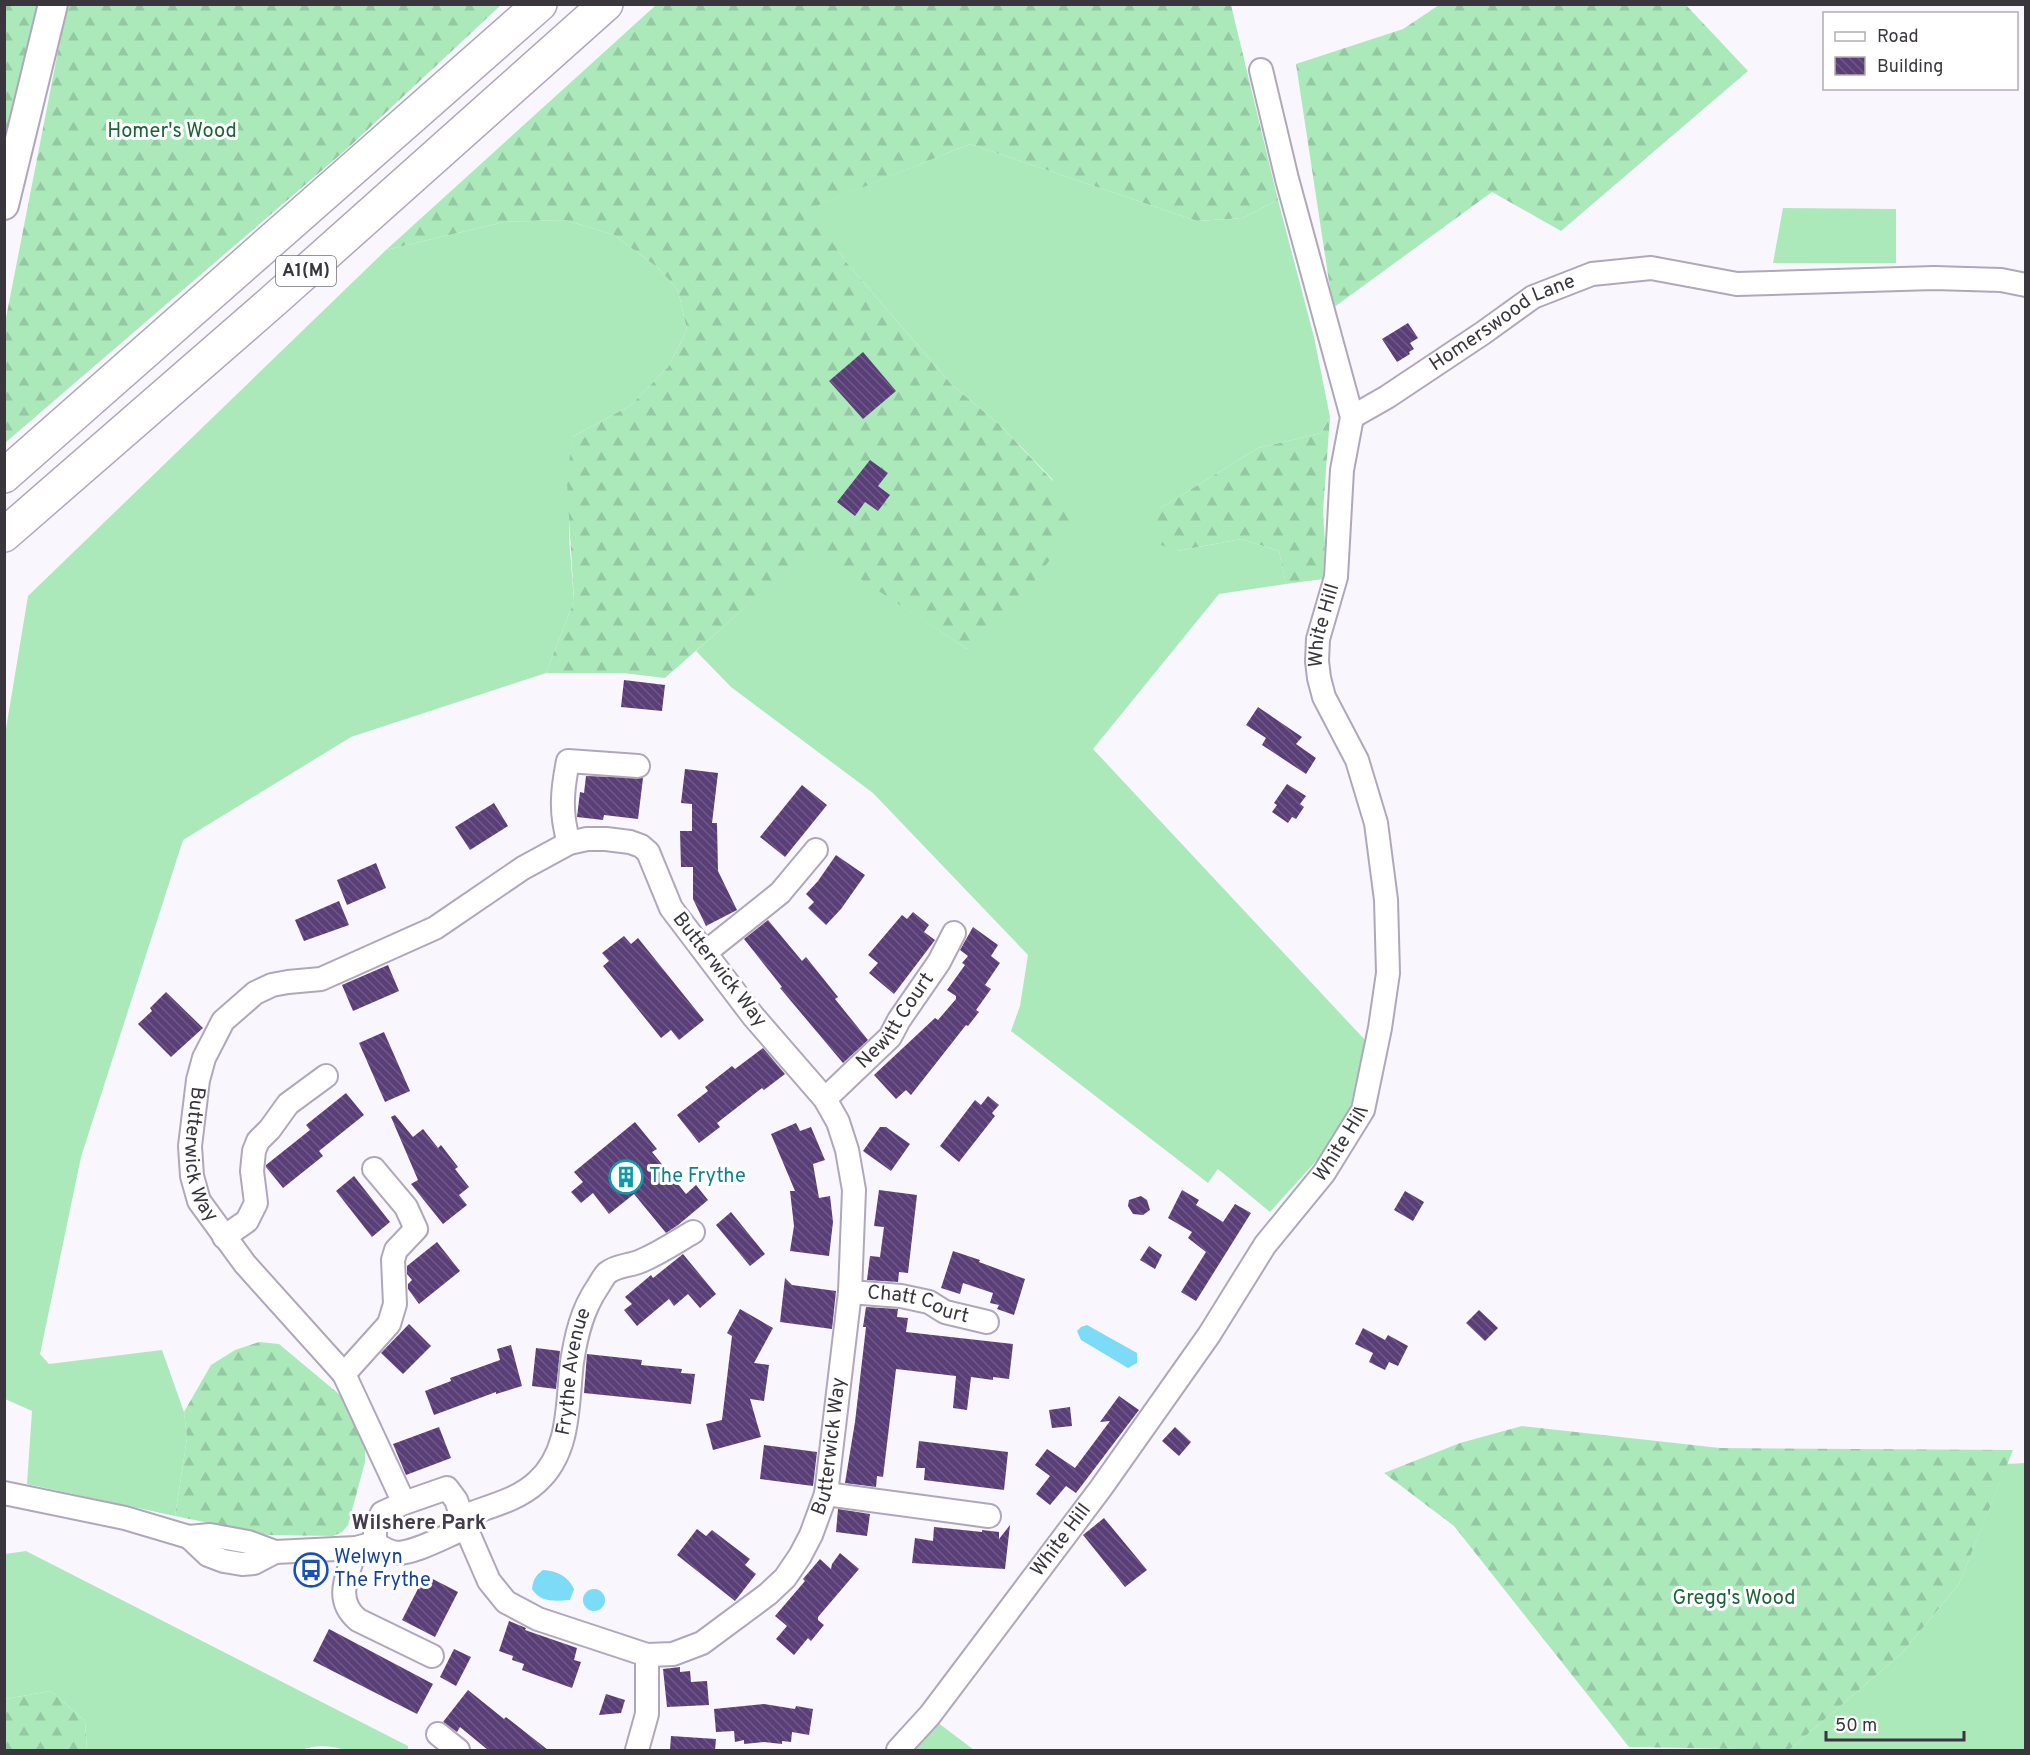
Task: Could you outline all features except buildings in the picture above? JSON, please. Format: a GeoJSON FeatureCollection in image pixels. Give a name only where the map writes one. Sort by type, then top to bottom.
{"type":"FeatureCollection","features":[{"type":"Feature","properties":{"kind":"highway","name":"A1(M)"},"geometry":{"type":"LineString","coordinates":[[4,476],[540,4]]}},
{"type":"Feature","properties":{"kind":"highway","name":"A1(M)"},"geometry":{"type":"LineString","coordinates":[[4,535],[273,301],[606,4]]}},
{"type":"Feature","properties":{"kind":"main road"},"geometry":{"type":"LineString","coordinates":[[4,205],[53,4]]}},
{"type":"Feature","properties":{"kind":"street"},"geometry":{"type":"LineString","coordinates":[[1261,70],[1287,179],[1352,417]]}},
{"type":"Feature","properties":{"kind":"street","name":"Homerswood Lane"},"geometry":{"type":"LineString","coordinates":[[1352,417],[1387,398],[1533,297],[1592,274],[1651,268],[1737,284],[1934,278],[2001,280],[2025,285]]}},
{"type":"Feature","properties":{"kind":"street","name":"White Hill"},"geometry":{"type":"LineString","coordinates":[[898,1750],[930,1715],[1101,1488],[1209,1335],[1265,1245],[1324,1173],[1363,1110],[1380,1028],[1388,973],[1386,900],[1376,823],[1357,760],[1324,697],[1317,661],[1318,639],[1336,577],[1342,470],[1352,417]]}},
{"type":"Feature","properties":{"kind":"street"},"geometry":{"type":"LineString","coordinates":[[569,843],[563,824],[562,807],[568,761],[639,766]]}},
{"type":"Feature","properties":{"kind":"street","name":"Butterwick Way"},"geometry":{"type":"LineString","coordinates":[[587,839],[606,839],[641,846],[648,852],[670,908],[706,952],[753,1016],[825,1099],[838,1122],[852,1170],[854,1190],[850,1292],[826,1494],[811,1535],[800,1556],[785,1578],[768,1594],[702,1643],[673,1654],[647,1656],[538,1618],[506,1602],[489,1581],[456,1500],[447,1488],[404,1503],[344,1374],[251,1271],[199,1201],[192,1176],[190,1146],[198,1080],[204,1058],[223,1022],[242,1003],[255,993],[272,985],[288,981],[321,980],[435,927],[524,868],[569,843],[587,839]]}},
{"type":"Feature","properties":{"kind":"street"},"geometry":{"type":"LineString","coordinates":[[706,952],[780,893],[816,850]]}},
{"type":"Feature","properties":{"kind":"street","name":"Newitt Court"},"geometry":{"type":"LineString","coordinates":[[825,1099],[891,1037],[899,1020],[939,962],[954,933]]}},
{"type":"Feature","properties":{"kind":"street"},"geometry":{"type":"LineString","coordinates":[[224,1237],[247,1221],[256,1203],[252,1171],[254,1151],[258,1141],[288,1104],[326,1076]]}},
{"type":"Feature","properties":{"kind":"street"},"geometry":{"type":"LineString","coordinates":[[344,1374],[389,1324],[395,1304],[393,1260],[396,1250],[416,1229],[406,1207],[374,1169]]}},
{"type":"Feature","properties":{"kind":"street","name":"Frythe Avenue"},"geometry":{"type":"LineString","coordinates":[[366,1545],[396,1553],[408,1551],[520,1494],[537,1482],[549,1468],[565,1428],[572,1363],[581,1320],[591,1296],[607,1274],[622,1265],[638,1262],[662,1251],[693,1232]]}},
{"type":"Feature","properties":{"kind":"street","name":"Chatt Court"},"geometry":{"type":"LineString","coordinates":[[850,1292],[901,1296],[930,1302],[945,1312],[987,1322]]}},
{"type":"Feature","properties":{"kind":"street"},"geometry":{"type":"LineString","coordinates":[[4,1493],[125,1518],[189,1537],[210,1535],[248,1542],[275,1552],[366,1545]]}},
{"type":"Feature","properties":{"kind":"street"},"geometry":{"type":"LineString","coordinates":[[826,1494],[989,1516]]}},
{"type":"Feature","properties":{"kind":"street"},"geometry":{"type":"LineString","coordinates":[[404,1503],[382,1513],[343,1592],[344,1604],[358,1620],[432,1656]]}},
{"type":"Feature","properties":{"kind":"street"},"geometry":{"type":"LineString","coordinates":[[638,1750],[646,1714],[647,1656]]}},
{"type":"Feature","properties":{"kind":"street"},"geometry":{"type":"LineString","coordinates":[[438,1734],[458,1750]]}},
{"type":"Feature","properties":{"kind":"green space"},"geometry":{"type":"Polygon","coordinates":[[[1685,4],[1748,71],[1561,231],[1492,192],[1333,308],[1296,64],[1403,29],[1439,5],[1685,4]]]}},
{"type":"Feature","properties":{"kind":"green space"},"geometry":{"type":"Polygon","coordinates":[[[5,5],[49,5],[5,150],[5,5]]]}},
{"type":"Feature","properties":{"kind":"green space","name":"Homer's Wood"},"geometry":{"type":"Polygon","coordinates":[[[67,5],[501,5],[348,148],[5,443],[5,323],[67,5]]]}},
{"type":"Feature","properties":{"kind":"green space"},"geometry":{"type":"Polygon","coordinates":[[[656,5],[1231,5],[1278,200],[1243,218],[1197,221],[970,144],[809,209],[847,263],[952,385],[1000,425],[1053,481],[1075,526],[1032,584],[967,649],[813,548],[665,678],[623,673],[546,673],[574,601],[567,483],[572,437],[631,405],[668,367],[687,330],[678,290],[658,268],[614,235],[565,220],[504,222],[386,250],[656,5]]]}},
{"type":"Feature","properties":{"kind":"green space"},"geometry":{"type":"Polygon","coordinates":[[[970,144],[1197,221],[1243,218],[1278,200],[1314,337],[1330,417],[1321,433],[1258,448],[1159,509],[1177,551],[1241,539],[1279,551],[1286,584],[1219,594],[1093,749],[1365,1040],[1350,1109],[1327,1149],[1270,1212],[1218,1169],[1208,1183],[1011,1031],[1020,1006],[1028,955],[873,793],[731,687],[696,651],[813,547],[967,649],[1053,480],[1000,425],[952,385],[847,263],[808,209],[970,144]]]}},
{"type":"Feature","properties":{"kind":"green space"},"geometry":{"type":"Polygon","coordinates":[[[1783,208],[1896,209],[1896,263],[1773,263],[1783,208]]]}},
{"type":"Feature","properties":{"kind":"green space"},"geometry":{"type":"Polygon","coordinates":[[[565,220],[614,235],[658,268],[678,290],[687,330],[668,367],[631,405],[572,437],[569,537],[574,601],[546,673],[351,737],[183,840],[81,1157],[40,1354],[49,1364],[162,1350],[184,1412],[187,1438],[175,1516],[27,1484],[32,1411],[5,1399],[4,741],[28,596],[386,250],[504,222],[565,220]]]}},
{"type":"Feature","properties":{"kind":"green space"},"geometry":{"type":"Polygon","coordinates":[[[1330,417],[1323,511],[1325,543],[1323,579],[1286,584],[1279,551],[1241,539],[1177,551],[1156,543],[1149,526],[1159,509],[1258,448],[1321,433],[1330,417]]]}},
{"type":"Feature","properties":{"kind":"green space"},"geometry":{"type":"Polygon","coordinates":[[[259,1342],[279,1344],[346,1400],[365,1443],[365,1462],[348,1525],[342,1532],[333,1536],[268,1535],[175,1516],[187,1438],[184,1412],[211,1365],[235,1350],[259,1342]]]}},
{"type":"Feature","properties":{"kind":"green space","name":"Gregg's Wood"},"geometry":{"type":"Polygon","coordinates":[[[1522,1426],[1720,1448],[2013,1450],[1959,1584],[1902,1653],[1789,1750],[1629,1747],[1454,1526],[1384,1473],[1460,1443],[1522,1426]]]}},
{"type":"Feature","properties":{"kind":"green space"},"geometry":{"type":"Polygon","coordinates":[[[2025,1463],[2025,1750],[1789,1750],[1902,1653],[1959,1584],[2007,1464],[2025,1463]]]}},
{"type":"Feature","properties":{"kind":"green space"},"geometry":{"type":"Polygon","coordinates":[[[26,1551],[408,1746],[408,1750],[345,1750],[324,1746],[302,1750],[87,1750],[85,1721],[51,1691],[5,1699],[5,1554],[26,1551]]]}},
{"type":"Feature","properties":{"kind":"green space"},"geometry":{"type":"Polygon","coordinates":[[[51,1691],[85,1721],[87,1750],[5,1750],[5,1699],[51,1691]]]}},
{"type":"Feature","properties":{"kind":"green space"},"geometry":{"type":"Polygon","coordinates":[[[937,1722],[974,1750],[911,1750],[937,1722]]]}},
{"type":"Feature","properties":{"kind":"water"},"geometry":{"type":"Polygon","coordinates":[[[1087,1325],[1137,1353],[1137,1363],[1128,1368],[1081,1340],[1077,1331],[1087,1325]]]}},
{"type":"Feature","properties":{"kind":"water"},"geometry":{"type":"Polygon","coordinates":[[[543,1570],[557,1573],[569,1581],[574,1589],[570,1600],[549,1600],[536,1594],[532,1589],[533,1583],[543,1570]]]}},
{"type":"Feature","properties":{"kind":"water"},"geometry":{"type":"Polygon","coordinates":[[[594,1589],[604,1596],[605,1600],[598,1610],[594,1611],[584,1604],[583,1600],[590,1590],[594,1589]]]}},
{"type":"Feature","properties":{"kind":"place","name":"The Frythe"},"geometry":{"type":"Point","coordinates":[626,1177]}},
{"type":"Feature","properties":{"kind":"place","name":"Welwyn The Frythe"},"geometry":{"type":"Point","coordinates":[311,1570]}},
{"type":"Feature","properties":{"kind":"district","name":"Wilshere Park"},"geometry":{"type":"Point","coordinates":[419,1523]}}]}
